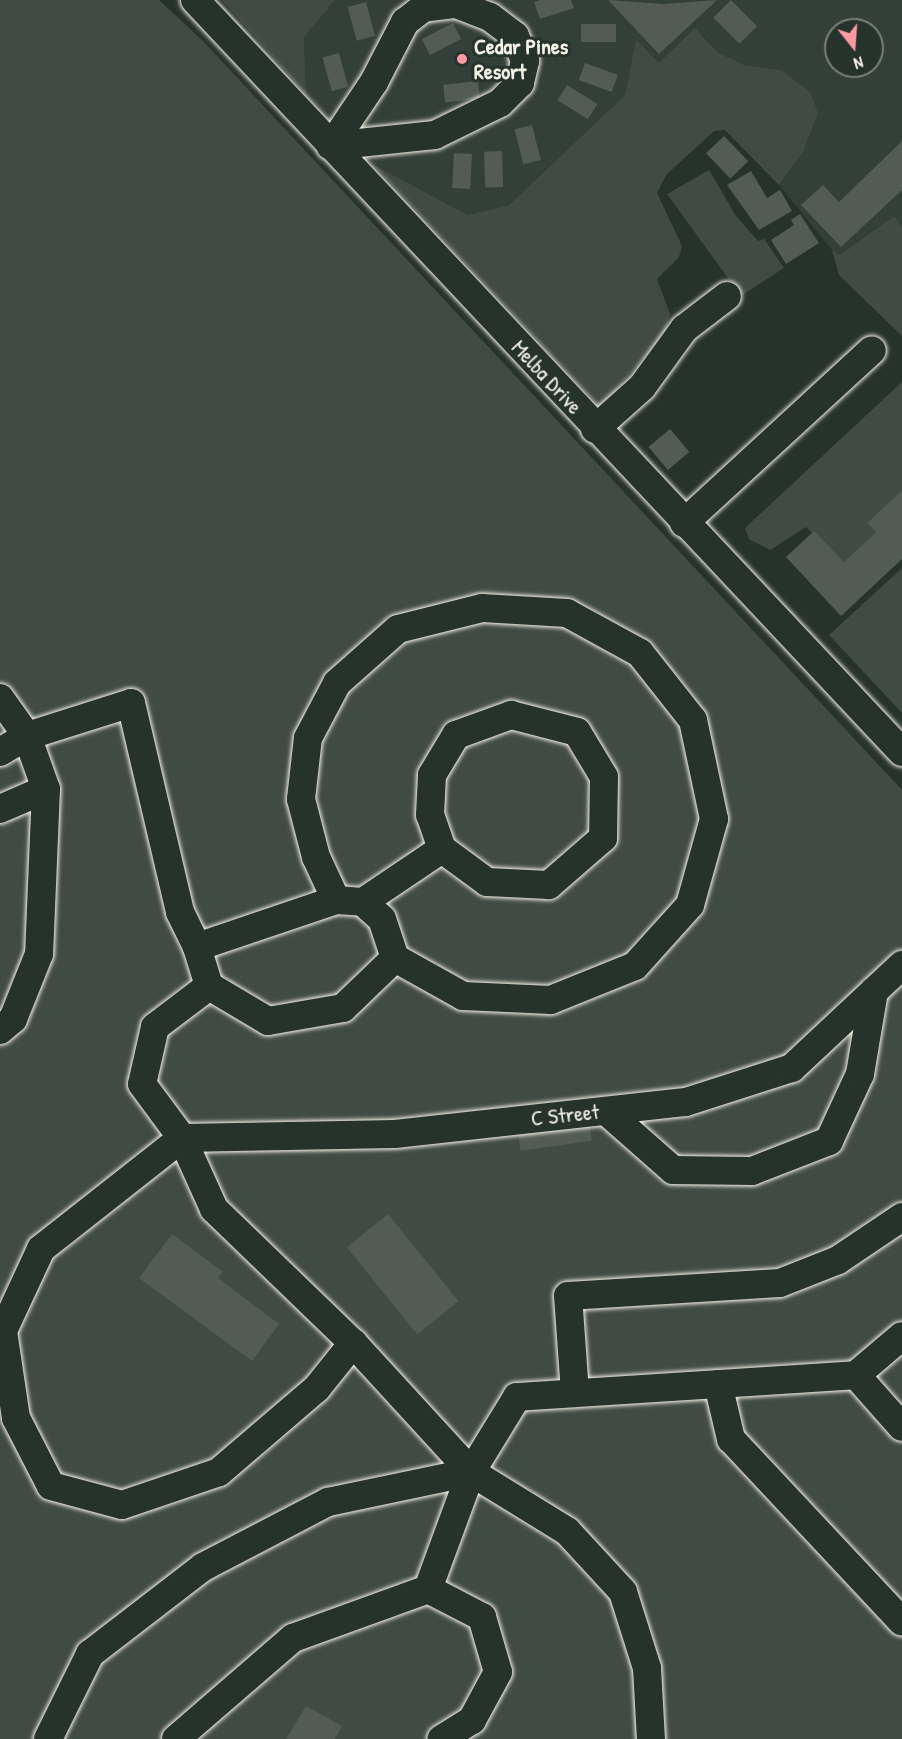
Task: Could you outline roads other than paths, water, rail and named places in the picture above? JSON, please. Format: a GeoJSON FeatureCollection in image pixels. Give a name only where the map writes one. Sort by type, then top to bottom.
{"type":"FeatureCollection","features":[{"type":"Feature","properties":{"kind":"street","name":"Melba Drive"},"geometry":{"type":"LineString","coordinates":[[195,0],[595,429],[902,752]]}},
{"type":"Feature","properties":{"kind":"street"},"geometry":{"type":"LineString","coordinates":[[443,3],[456,4],[490,17],[515,36],[525,61],[520,83],[500,103],[435,135],[331,146],[374,82],[405,22],[423,8],[443,3]]}},
{"type":"Feature","properties":{"kind":"street"},"geometry":{"type":"LineString","coordinates":[[595,429],[642,387],[684,329],[727,296]]}},
{"type":"Feature","properties":{"kind":"street"},"geometry":{"type":"LineString","coordinates":[[684,523],[872,350]]}},
{"type":"Feature","properties":{"kind":"street"},"geometry":{"type":"LineString","coordinates":[[482,608],[567,613],[640,653],[693,720],[714,819],[690,905],[635,966],[551,1000],[463,996],[395,958],[382,919],[349,901],[316,857],[301,799],[308,738],[337,683],[398,629],[482,608]]}},
{"type":"Feature","properties":{"kind":"street"},"geometry":{"type":"LineString","coordinates":[[0,698],[27,736],[46,789],[39,954],[13,1019],[0,1030]]}},
{"type":"Feature","properties":{"kind":"street"},"geometry":{"type":"LineString","coordinates":[[0,752],[27,736],[131,703],[180,912],[197,947],[209,986],[268,1021],[342,1008],[395,958]]}},
{"type":"Feature","properties":{"kind":"street"},"geometry":{"type":"LineString","coordinates":[[511,715],[578,732],[604,777],[603,838],[549,885],[487,882],[442,849],[430,815],[432,775],[456,735],[511,715]]}},
{"type":"Feature","properties":{"kind":"street"},"geometry":{"type":"LineString","coordinates":[[0,809],[46,789]]}},
{"type":"Feature","properties":{"kind":"street"},"geometry":{"type":"LineString","coordinates":[[197,947],[349,901],[442,849]]}},
{"type":"Feature","properties":{"kind":"street","name":"C Street"},"geometry":{"type":"LineString","coordinates":[[182,1138],[395,1134],[686,1102],[792,1068],[902,965]]}},
{"type":"Feature","properties":{"kind":"street"},"geometry":{"type":"LineString","coordinates":[[209,986],[155,1027],[142,1084],[182,1138],[214,1209],[353,1343],[471,1472],[567,1531],[623,1592],[647,1668],[651,1739]]}},
{"type":"Feature","properties":{"kind":"street"},"geometry":{"type":"LineString","coordinates":[[606,1111],[674,1170],[752,1171],[829,1141],[860,1074],[874,991]]}},
{"type":"Feature","properties":{"kind":"street"},"geometry":{"type":"LineString","coordinates":[[182,1138],[40,1249],[3,1331],[16,1418],[51,1486],[122,1504],[219,1472],[317,1388],[353,1343]]}},
{"type":"Feature","properties":{"kind":"street"},"geometry":{"type":"LineString","coordinates":[[575,1393],[568,1296],[780,1283],[838,1260],[902,1217]]}},
{"type":"Feature","properties":{"kind":"street"},"geometry":{"type":"LineString","coordinates":[[428,1589],[471,1472],[517,1397],[856,1375],[902,1336]]}},
{"type":"Feature","properties":{"kind":"street"},"geometry":{"type":"LineString","coordinates":[[856,1375],[902,1427]]}},
{"type":"Feature","properties":{"kind":"street"},"geometry":{"type":"LineString","coordinates":[[718,1384],[731,1439],[902,1622]]}},
{"type":"Feature","properties":{"kind":"street"},"geometry":{"type":"LineString","coordinates":[[48,1739],[90,1654],[203,1567],[328,1502],[471,1472]]}},
{"type":"Feature","properties":{"kind":"street"},"geometry":{"type":"LineString","coordinates":[[176,1739],[293,1638],[428,1589],[482,1617],[498,1672],[472,1720],[442,1739]]}},
{"type":"Feature","properties":{"kind":"place","name":"Cedar Pines Resort"},"geometry":{"type":"Point","coordinates":[462,59]}}]}
